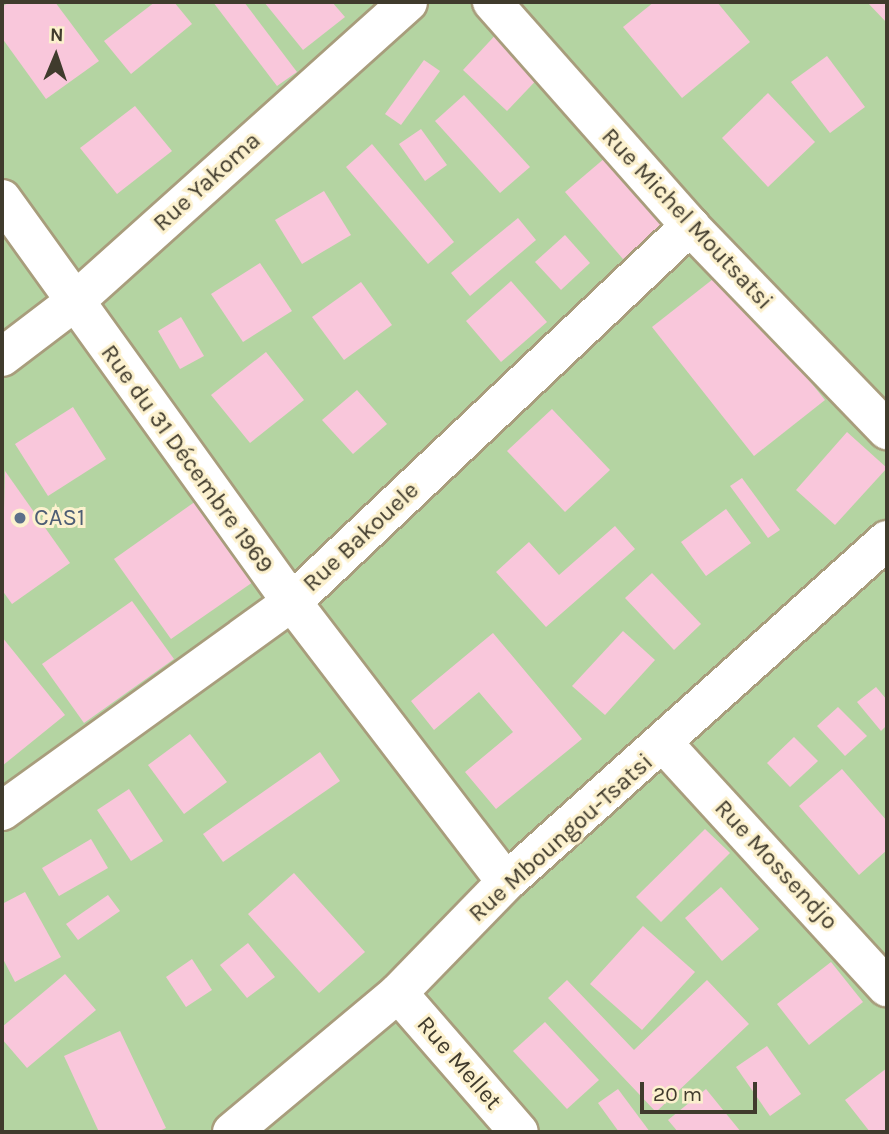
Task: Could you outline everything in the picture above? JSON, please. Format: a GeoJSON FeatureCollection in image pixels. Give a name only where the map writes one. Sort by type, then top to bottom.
{"type":"FeatureCollection","features":[{"type":"Feature","properties":{"kind":"street","name":"Rue Yakoma"},"geometry":{"type":"LineString","coordinates":[[2,357],[73,303],[408,2]]}},
{"type":"Feature","properties":{"kind":"street","name":"Rue Michel Moutsatsi"},"geometry":{"type":"LineString","coordinates":[[492,2],[690,226],[887,430]]}},
{"type":"Feature","properties":{"kind":"street","name":"Rue du 31 Décembre 1969"},"geometry":{"type":"LineString","coordinates":[[2,199],[73,303],[292,602],[506,882]]}},
{"type":"Feature","properties":{"kind":"street","name":"Rue Bakouele"},"geometry":{"type":"LineString","coordinates":[[2,811],[292,602],[690,226]]}},
{"type":"Feature","properties":{"kind":"street","name":"Rue Mboungou-Tsatsi"},"geometry":{"type":"LineString","coordinates":[[232,1132],[398,993],[506,882],[664,744],[887,540]]}},
{"type":"Feature","properties":{"kind":"street","name":"Rue Mossendjo"},"geometry":{"type":"LineString","coordinates":[[664,744],[887,987]]}},
{"type":"Feature","properties":{"kind":"street","name":"Rue Mellet"},"geometry":{"type":"LineString","coordinates":[[398,993],[519,1132]]}},
{"type":"Feature","properties":{"kind":"green space"},"geometry":{"type":"Polygon","coordinates":[[[2,2],[887,2],[887,1132],[2,1132],[2,2]]]}},
{"type":"Feature","properties":{"kind":"building"},"geometry":{"type":"Polygon","coordinates":[[[9,2],[55,2],[99,61],[46,99],[2,38],[2,7],[9,2]]]}},
{"type":"Feature","properties":{"kind":"building"},"geometry":{"type":"Polygon","coordinates":[[[155,2],[174,2],[192,24],[131,74],[104,41],[155,2]]]}},
{"type":"Feature","properties":{"kind":"building"},"geometry":{"type":"Polygon","coordinates":[[[213,2],[244,2],[297,72],[277,86],[213,2]]]}},
{"type":"Feature","properties":{"kind":"building"},"geometry":{"type":"Polygon","coordinates":[[[264,2],[332,2],[345,17],[303,50],[264,2]]]}},
{"type":"Feature","properties":{"kind":"building"},"geometry":{"type":"Polygon","coordinates":[[[654,2],[717,2],[750,42],[682,98],[623,27],[654,2]]]}},
{"type":"Feature","properties":{"kind":"building"},"geometry":{"type":"Polygon","coordinates":[[[867,2],[887,2],[887,23],[867,2]]]}},
{"type":"Feature","properties":{"kind":"building"},"geometry":{"type":"Polygon","coordinates":[[[501,29],[546,70],[507,111],[463,70],[501,29]]]}},
{"type":"Feature","properties":{"kind":"building"},"geometry":{"type":"Polygon","coordinates":[[[827,56],[865,107],[830,133],[791,82],[827,56]]]}},
{"type":"Feature","properties":{"kind":"building"},"geometry":{"type":"Polygon","coordinates":[[[424,60],[440,71],[401,125],[385,114],[424,60]]]}},
{"type":"Feature","properties":{"kind":"building"},"geometry":{"type":"Polygon","coordinates":[[[768,93],[815,142],[768,187],[722,138],[768,93]]]}},
{"type":"Feature","properties":{"kind":"building"},"geometry":{"type":"Polygon","coordinates":[[[464,95],[530,167],[500,193],[435,121],[464,95]]]}},
{"type":"Feature","properties":{"kind":"building"},"geometry":{"type":"Polygon","coordinates":[[[135,106],[172,151],[117,194],[80,148],[135,106]]]}},
{"type":"Feature","properties":{"kind":"building"},"geometry":{"type":"Polygon","coordinates":[[[421,129],[447,165],[425,181],[399,144],[421,129]]]}},
{"type":"Feature","properties":{"kind":"building"},"geometry":{"type":"Polygon","coordinates":[[[372,144],[454,242],[428,264],[346,167],[372,144]]]}},
{"type":"Feature","properties":{"kind":"building"},"geometry":{"type":"Polygon","coordinates":[[[612,152],[670,219],[623,259],[565,192],[612,152]]]}},
{"type":"Feature","properties":{"kind":"building"},"geometry":{"type":"Polygon","coordinates":[[[324,191],[351,235],[302,264],[275,220],[324,191]]]}},
{"type":"Feature","properties":{"kind":"building"},"geometry":{"type":"Polygon","coordinates":[[[518,218],[536,240],[470,296],[451,273],[518,218]]]}},
{"type":"Feature","properties":{"kind":"building"},"geometry":{"type":"Polygon","coordinates":[[[565,235],[590,263],[561,290],[535,262],[565,235]]]}},
{"type":"Feature","properties":{"kind":"building"},"geometry":{"type":"Polygon","coordinates":[[[260,263],[292,311],[243,342],[211,294],[260,263]]]}},
{"type":"Feature","properties":{"kind":"building"},"geometry":{"type":"Polygon","coordinates":[[[722,272],[825,400],[754,456],[652,327],[722,272]]]}},
{"type":"Feature","properties":{"kind":"building"},"geometry":{"type":"Polygon","coordinates":[[[511,281],[547,322],[501,362],[466,321],[511,281]]]}},
{"type":"Feature","properties":{"kind":"building"},"geometry":{"type":"Polygon","coordinates":[[[361,282],[392,325],[344,360],[312,317],[361,282]]]}},
{"type":"Feature","properties":{"kind":"building"},"geometry":{"type":"Polygon","coordinates":[[[181,317],[204,356],[180,369],[158,331],[181,317]]]}},
{"type":"Feature","properties":{"kind":"building"},"geometry":{"type":"Polygon","coordinates":[[[266,352],[304,400],[250,443],[211,395],[266,352]]]}},
{"type":"Feature","properties":{"kind":"building"},"geometry":{"type":"Polygon","coordinates":[[[357,390],[387,424],[353,454],[322,420],[357,390]]]}},
{"type":"Feature","properties":{"kind":"building"},"geometry":{"type":"Polygon","coordinates":[[[73,407],[106,459],[48,496],[15,444],[73,407]]]}},
{"type":"Feature","properties":{"kind":"building"},"geometry":{"type":"Polygon","coordinates":[[[552,409],[610,470],[565,512],[507,451],[552,409]]]}},
{"type":"Feature","properties":{"kind":"building"},"geometry":{"type":"Polygon","coordinates":[[[847,432],[887,468],[835,525],[796,490],[847,432]]]}},
{"type":"Feature","properties":{"kind":"building","name":"CAS1"},"geometry":{"type":"Polygon","coordinates":[[[5,471],[70,563],[12,604],[2,590],[5,471]]]}},
{"type":"Feature","properties":{"kind":"building"},"geometry":{"type":"Polygon","coordinates":[[[742,478],[780,530],[768,538],[730,486],[742,478]]]}},
{"type":"Feature","properties":{"kind":"building"},"geometry":{"type":"Polygon","coordinates":[[[196,501],[253,582],[171,639],[114,559],[196,501]]]}},
{"type":"Feature","properties":{"kind":"building"},"geometry":{"type":"Polygon","coordinates":[[[726,509],[751,543],[706,576],[681,542],[726,509]]]}},
{"type":"Feature","properties":{"kind":"building"},"geometry":{"type":"Polygon","coordinates":[[[615,526],[635,549],[546,627],[496,572],[529,542],[559,575],[615,526]]]}},
{"type":"Feature","properties":{"kind":"building"},"geometry":{"type":"Polygon","coordinates":[[[652,573],[701,624],[674,650],[625,598],[652,573]]]}},
{"type":"Feature","properties":{"kind":"building"},"geometry":{"type":"Polygon","coordinates":[[[132,601],[174,659],[84,723],[42,664],[132,601]]]}},
{"type":"Feature","properties":{"kind":"building"},"geometry":{"type":"Polygon","coordinates":[[[623,631],[655,660],[605,715],[572,686],[623,631]]]}},
{"type":"Feature","properties":{"kind":"building"},"geometry":{"type":"Polygon","coordinates":[[[493,633],[582,739],[496,809],[465,772],[513,732],[479,692],[434,730],[411,701],[493,633]]]}},
{"type":"Feature","properties":{"kind":"building"},"geometry":{"type":"Polygon","coordinates":[[[2,637],[65,715],[2,766],[2,637]]]}},
{"type":"Feature","properties":{"kind":"building"},"geometry":{"type":"Polygon","coordinates":[[[876,687],[887,700],[887,725],[881,731],[857,702],[876,687]]]}},
{"type":"Feature","properties":{"kind":"building"},"geometry":{"type":"Polygon","coordinates":[[[838,707],[867,736],[845,756],[817,726],[838,707]]]}},
{"type":"Feature","properties":{"kind":"building"},"geometry":{"type":"Polygon","coordinates":[[[190,734],[227,782],[184,814],[148,765],[190,734]]]}},
{"type":"Feature","properties":{"kind":"building"},"geometry":{"type":"Polygon","coordinates":[[[794,737],[818,761],[790,787],[767,763],[794,737]]]}},
{"type":"Feature","properties":{"kind":"building"},"geometry":{"type":"Polygon","coordinates":[[[320,752],[340,781],[223,862],[203,834],[320,752]]]}},
{"type":"Feature","properties":{"kind":"building"},"geometry":{"type":"Polygon","coordinates":[[[842,769],[887,821],[887,850],[859,875],[799,806],[842,769]]]}},
{"type":"Feature","properties":{"kind":"building"},"geometry":{"type":"Polygon","coordinates":[[[129,789],[163,841],[131,861],[97,810],[129,789]]]}},
{"type":"Feature","properties":{"kind":"building"},"geometry":{"type":"Polygon","coordinates":[[[705,829],[730,853],[661,922],[636,897],[705,829]]]}},
{"type":"Feature","properties":{"kind":"building"},"geometry":{"type":"Polygon","coordinates":[[[91,839],[108,868],[59,896],[42,868],[91,839]]]}},
{"type":"Feature","properties":{"kind":"building"},"geometry":{"type":"Polygon","coordinates":[[[294,873],[365,952],[319,993],[248,914],[294,873]]]}},
{"type":"Feature","properties":{"kind":"building"},"geometry":{"type":"Polygon","coordinates":[[[721,887],[759,929],[722,961],[685,918],[721,887]]]}},
{"type":"Feature","properties":{"kind":"building"},"geometry":{"type":"Polygon","coordinates":[[[25,892],[61,957],[15,982],[2,957],[2,904],[25,892]]]}},
{"type":"Feature","properties":{"kind":"building"},"geometry":{"type":"Polygon","coordinates":[[[108,895],[120,911],[78,940],[66,924],[108,895]]]}},
{"type":"Feature","properties":{"kind":"building"},"geometry":{"type":"Polygon","coordinates":[[[643,926],[695,972],[642,1030],[590,984],[643,926]]]}},
{"type":"Feature","properties":{"kind":"building"},"geometry":{"type":"Polygon","coordinates":[[[248,943],[275,977],[247,998],[220,965],[248,943]]]}},
{"type":"Feature","properties":{"kind":"building"},"geometry":{"type":"Polygon","coordinates":[[[192,959],[212,990],[186,1007],[166,977],[192,959]]]}},
{"type":"Feature","properties":{"kind":"building"},"geometry":{"type":"Polygon","coordinates":[[[831,962],[863,1002],[809,1045],[777,1004],[831,962]]]}},
{"type":"Feature","properties":{"kind":"building"},"geometry":{"type":"Polygon","coordinates":[[[65,974],[96,1010],[27,1068],[2,1039],[2,1027],[65,974]]]}},
{"type":"Feature","properties":{"kind":"building"},"geometry":{"type":"Polygon","coordinates":[[[567,980],[634,1050],[707,980],[749,1024],[656,1112],[548,998],[567,980]]]}},
{"type":"Feature","properties":{"kind":"building"},"geometry":{"type":"Polygon","coordinates":[[[545,1022],[599,1080],[567,1109],[513,1051],[545,1022]]]}},
{"type":"Feature","properties":{"kind":"building"},"geometry":{"type":"Polygon","coordinates":[[[120,1031],[166,1128],[157,1132],[99,1132],[64,1056],[120,1031]]]}},
{"type":"Feature","properties":{"kind":"building"},"geometry":{"type":"Polygon","coordinates":[[[767,1046],[801,1094],[770,1116],[736,1067],[767,1046]]]}},
{"type":"Feature","properties":{"kind":"building"},"geometry":{"type":"Polygon","coordinates":[[[887,1068],[887,1131],[870,1132],[845,1100],[887,1068]]]}},
{"type":"Feature","properties":{"kind":"building"},"geometry":{"type":"Polygon","coordinates":[[[618,1089],[650,1132],[619,1132],[598,1103],[618,1089]]]}},
{"type":"Feature","properties":{"kind":"building"},"geometry":{"type":"Polygon","coordinates":[[[706,1089],[741,1132],[678,1132],[668,1120],[706,1089]]]}},
{"type":"Feature","properties":{"kind":"place","name":"CAS1"},"geometry":{"type":"Point","coordinates":[20,518]}}]}
